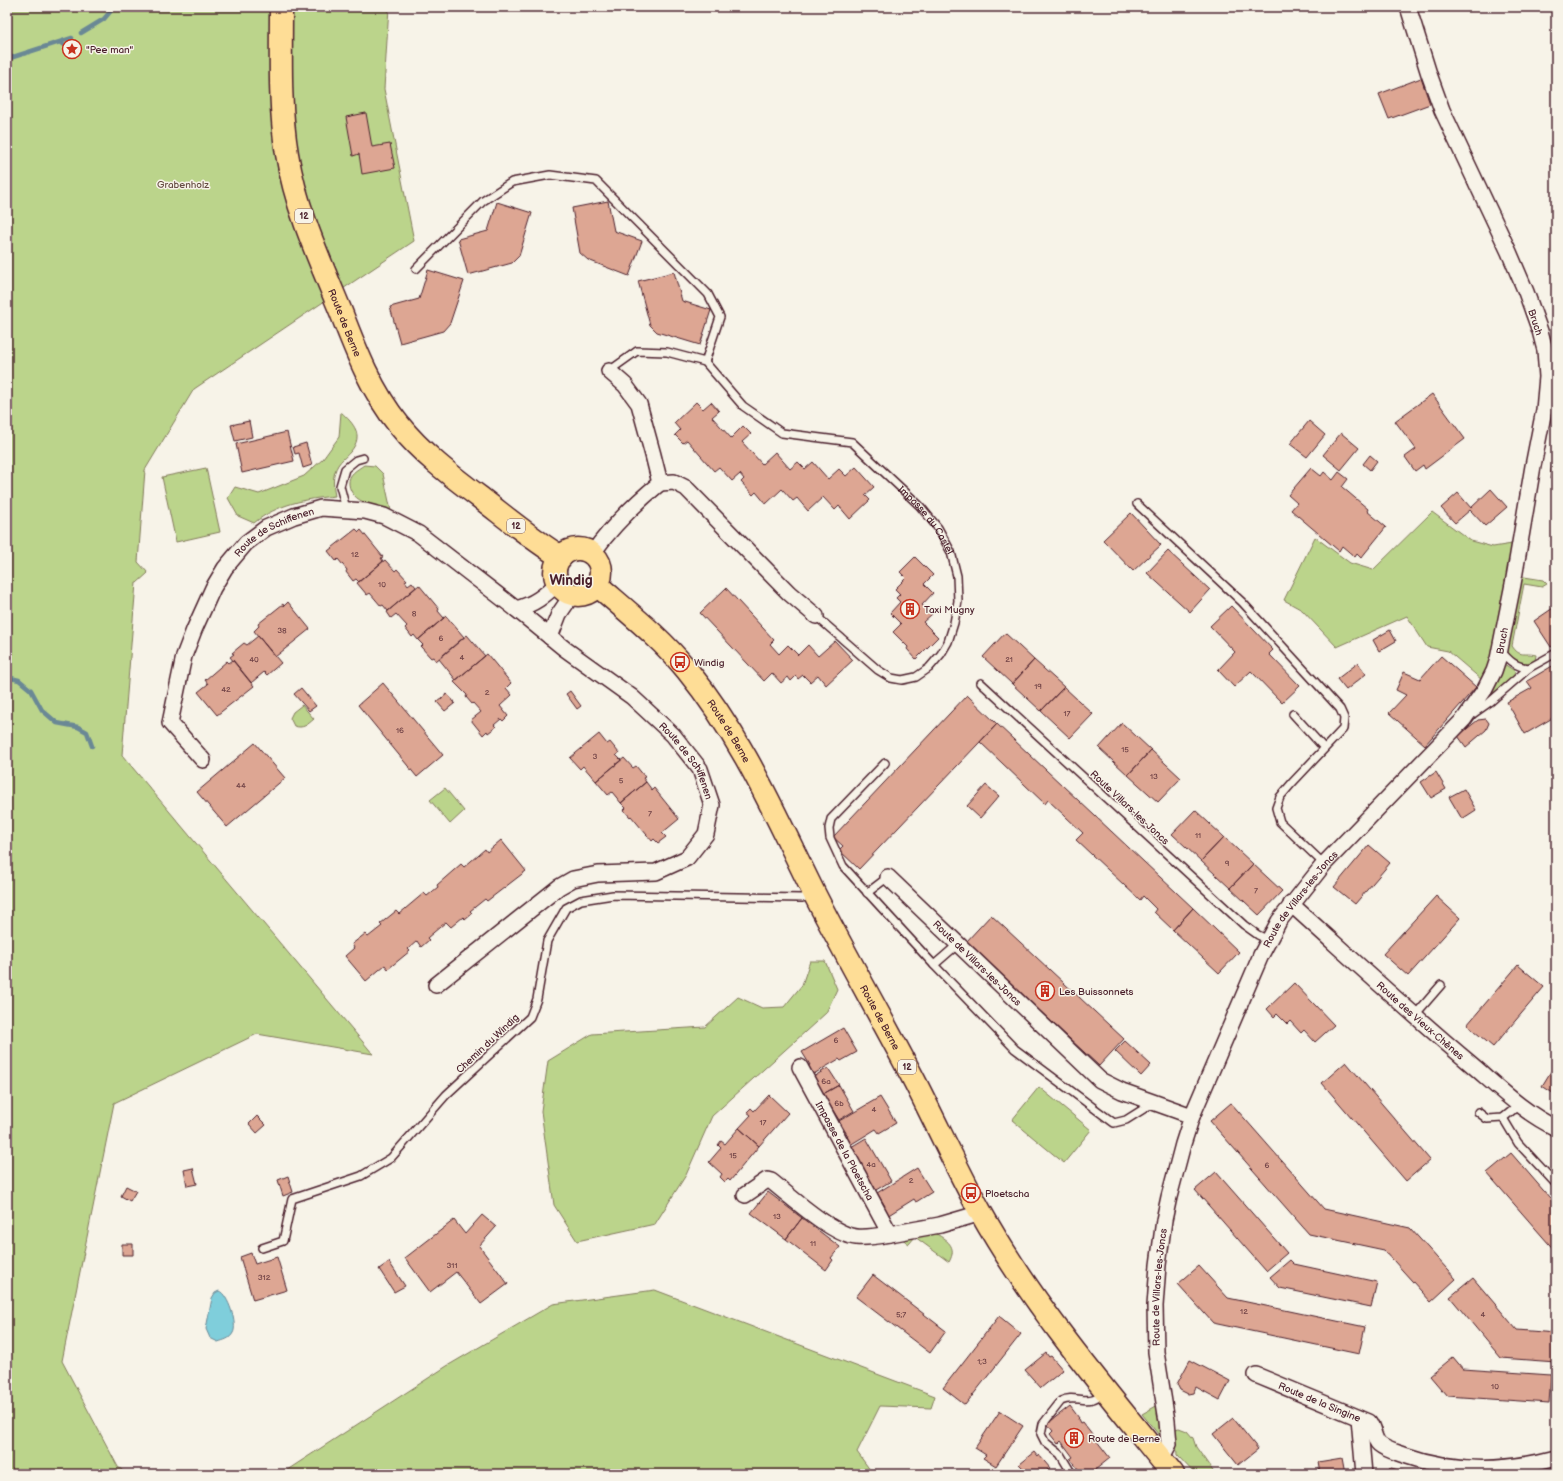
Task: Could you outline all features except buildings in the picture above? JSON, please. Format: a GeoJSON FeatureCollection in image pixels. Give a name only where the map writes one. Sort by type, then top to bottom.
{"type":"FeatureCollection","features":[{"type":"Feature","properties":{"kind":"main road","name":"Route de Berne"},"geometry":{"type":"LineString","coordinates":[[281,7],[280,65],[283,126],[287,155],[295,189],[331,290],[370,380],[387,409],[413,441],[442,468],[538,543],[561,558]]}},
{"type":"Feature","properties":{"kind":"main road"},"geometry":{"type":"LineString","coordinates":[[579,549],[592,554],[597,558],[601,572],[597,585],[586,594],[565,589],[555,570],[561,558],[572,550],[579,549]]}},
{"type":"Feature","properties":{"kind":"main road","name":"Route de Berne"},"geometry":{"type":"LineString","coordinates":[[597,585],[651,632],[680,662],[718,711],[741,748],[766,794],[815,895],[914,1080],[982,1213],[1031,1291],[1060,1332],[1167,1466]]}},
{"type":"Feature","properties":{"kind":"street","name":"Bruch"},"geometry":{"type":"LineString","coordinates":[[1408,7],[1442,110],[1512,258],[1538,325],[1545,350],[1546,377],[1544,410],[1500,650],[1490,681],[1464,719]]}},
{"type":"Feature","properties":{"kind":"street"},"geometry":{"type":"LineString","coordinates":[[592,554],[602,539],[625,513],[660,483],[654,455],[639,404],[625,385],[609,371]]}},
{"type":"Feature","properties":{"kind":"street","name":"Impasse du Castel"},"geometry":{"type":"LineString","coordinates":[[660,483],[674,482],[686,488],[783,587],[816,616]]}},
{"type":"Feature","properties":{"kind":"street","name":"Route de Schiffenen"},"geometry":{"type":"LineString","coordinates":[[203,760],[170,723],[184,656],[213,588],[226,568],[246,543],[266,528],[294,516],[321,508],[365,511],[384,516],[419,534],[565,649],[632,697],[677,741],[700,770],[712,805],[706,834],[686,858],[656,872],[598,874],[573,879],[559,887],[436,985]]}},
{"type":"Feature","properties":{"kind":"street"},"geometry":{"type":"LineString","coordinates":[[516,609],[530,606],[540,599],[565,589]]}},
{"type":"Feature","properties":{"kind":"street"},"geometry":{"type":"LineString","coordinates":[[550,637],[559,614],[565,589]]}},
{"type":"Feature","properties":{"kind":"street","name":"Route de Villars-les-Joncs"},"geometry":{"type":"LineString","coordinates":[[1167,1466],[1169,1444],[1167,1421],[1156,1352],[1154,1306],[1164,1220],[1183,1144],[1192,1116],[1268,940],[1291,904],[1324,864],[1464,719]]}},
{"type":"Feature","properties":{"kind":"street","name":"Route de Villars-les-Joncs"},"geometry":{"type":"LineString","coordinates":[[888,877],[1100,1080],[1122,1091],[1192,1116]]}},
{"type":"Feature","properties":{"kind":"street","name":"Route des Vieux-Chênes"},"geometry":{"type":"LineString","coordinates":[[1291,904],[1415,1015],[1519,1104],[1540,1121],[1556,1128]]}},
{"type":"Feature","properties":{"kind":"street","name":"Impasse de la Ploetscha"},"geometry":{"type":"LineString","coordinates":[[800,1067],[890,1234]]}},
{"type":"Feature","properties":{"kind":"street"},"geometry":{"type":"LineString","coordinates":[[745,1195],[767,1180],[770,1181],[840,1233],[855,1237],[872,1237],[940,1226],[982,1213]]}},
{"type":"Feature","properties":{"kind":"street","name":"Route de la Singine"},"geometry":{"type":"LineString","coordinates":[[1256,1375],[1369,1422],[1376,1440],[1381,1445],[1415,1459],[1439,1465],[1500,1469],[1535,1464],[1556,1458]]}},
{"type":"Feature","properties":{"kind":"street"},"geometry":{"type":"LineString","coordinates":[[1359,1418],[1364,1474]]}},
{"type":"Feature","properties":{"kind":"lane"},"geometry":{"type":"LineString","coordinates":[[416,268],[483,200],[512,182],[550,176],[596,181],[708,294],[720,317],[705,362],[667,352],[637,351],[609,371]]}},
{"type":"Feature","properties":{"kind":"lane","name":"Impasse du Castel"},"geometry":{"type":"LineString","coordinates":[[705,362],[743,406],[782,432],[852,442],[920,506],[938,528],[951,552],[957,576],[958,601],[954,623],[948,642],[941,654],[929,668],[916,677],[902,680],[891,678],[878,670],[816,616]]}},
{"type":"Feature","properties":{"kind":"lane"},"geometry":{"type":"LineString","coordinates":[[346,509],[340,486],[345,468],[356,460],[363,458]]}},
{"type":"Feature","properties":{"kind":"lane"},"geometry":{"type":"LineString","coordinates":[[1137,504],[1242,602],[1340,709],[1344,718],[1343,729],[1280,797],[1276,808],[1280,822],[1324,864]]}},
{"type":"Feature","properties":{"kind":"lane"},"geometry":{"type":"LineString","coordinates":[[1500,650],[1513,664],[1522,668],[1529,668]]}},
{"type":"Feature","properties":{"kind":"lane"},"geometry":{"type":"LineString","coordinates":[[1464,719],[1490,702],[1529,668],[1556,653]]}},
{"type":"Feature","properties":{"kind":"lane","name":"Route Villars-les-Joncs"},"geometry":{"type":"LineString","coordinates":[[981,683],[1244,925],[1268,940]]}},
{"type":"Feature","properties":{"kind":"lane"},"geometry":{"type":"LineString","coordinates":[[1293,714],[1324,748]]}},
{"type":"Feature","properties":{"kind":"lane"},"geometry":{"type":"LineString","coordinates":[[884,763],[831,820],[829,828],[830,838],[843,866],[934,966],[1015,1049],[1114,1123],[1126,1120],[1153,1102]]}},
{"type":"Feature","properties":{"kind":"lane"},"geometry":{"type":"LineString","coordinates":[[867,894],[888,877]]}},
{"type":"Feature","properties":{"kind":"lane","name":"Chemin du Windig"},"geometry":{"type":"LineString","coordinates":[[262,1248],[283,1241],[292,1199],[361,1176],[390,1158],[446,1095],[530,1017],[537,999],[547,941],[566,908],[581,900],[613,895],[802,898],[815,895]]}},
{"type":"Feature","properties":{"kind":"lane"},"geometry":{"type":"LineString","coordinates":[[934,966],[958,945]]}},
{"type":"Feature","properties":{"kind":"lane"},"geometry":{"type":"LineString","coordinates":[[1415,1015],[1441,985]]}},
{"type":"Feature","properties":{"kind":"lane"},"geometry":{"type":"LineString","coordinates":[[1478,1112],[1487,1119],[1503,1118],[1519,1104]]}},
{"type":"Feature","properties":{"kind":"lane"},"geometry":{"type":"LineString","coordinates":[[1503,1118],[1518,1143],[1556,1184]]}},
{"type":"Feature","properties":{"kind":"lane"},"geometry":{"type":"LineString","coordinates":[[1072,1474],[1060,1454],[1043,1439],[1041,1434],[1043,1424],[1061,1401],[1070,1398],[1094,1399],[1107,1391]]}},
{"type":"Feature","properties":{"kind":"green space","name":"Grabenholz"},"geometry":{"type":"Polygon","coordinates":[[[7,7],[389,7],[384,89],[414,241],[194,389],[145,470],[138,562],[148,573],[136,583],[122,755],[373,1054],[257,1034],[114,1103],[62,1361],[118,1467],[127,1474],[7,1474],[7,7]]]}},
{"type":"Feature","properties":{"kind":"green space"},"geometry":{"type":"Polygon","coordinates":[[[341,412],[356,430],[357,440],[351,451],[341,461],[336,469],[334,480],[335,496],[303,501],[282,507],[272,511],[254,523],[238,516],[228,498],[235,487],[259,494],[304,476],[323,459],[339,437],[341,412]]]}},
{"type":"Feature","properties":{"kind":"green space"},"geometry":{"type":"Polygon","coordinates":[[[364,465],[375,466],[383,474],[391,511],[365,503],[354,496],[349,481],[351,475],[364,465]]]}},
{"type":"Feature","properties":{"kind":"green space"},"geometry":{"type":"Polygon","coordinates":[[[206,468],[220,532],[176,542],[162,477],[206,468]]]}},
{"type":"Feature","properties":{"kind":"green space"},"geometry":{"type":"Polygon","coordinates":[[[1432,512],[1471,541],[1493,547],[1512,544],[1495,646],[1488,669],[1482,680],[1448,651],[1427,647],[1407,616],[1337,647],[1302,610],[1284,600],[1315,537],[1350,563],[1373,570],[1432,512]]]}},
{"type":"Feature","properties":{"kind":"green space"},"geometry":{"type":"Polygon","coordinates":[[[1518,576],[1543,580],[1547,584],[1542,587],[1524,584],[1512,646],[1517,652],[1522,654],[1536,655],[1535,661],[1525,663],[1513,658],[1506,647],[1518,576]]]}},
{"type":"Feature","properties":{"kind":"green space"},"geometry":{"type":"Polygon","coordinates":[[[1504,664],[1515,671],[1513,677],[1485,701],[1504,664]]]}},
{"type":"Feature","properties":{"kind":"green space"},"geometry":{"type":"Polygon","coordinates":[[[302,705],[314,719],[307,725],[297,727],[294,726],[290,718],[293,712],[302,705]]]}},
{"type":"Feature","properties":{"kind":"green space"},"geometry":{"type":"Polygon","coordinates":[[[445,788],[464,811],[450,824],[430,800],[445,788]]]}},
{"type":"Feature","properties":{"kind":"green space"},"geometry":{"type":"Polygon","coordinates":[[[810,961],[825,961],[837,989],[826,1013],[712,1116],[686,1175],[655,1224],[577,1241],[554,1205],[541,1111],[548,1061],[592,1034],[705,1027],[738,997],[762,1008],[784,1007],[802,985],[810,961]]]}},
{"type":"Feature","properties":{"kind":"green space"},"geometry":{"type":"Polygon","coordinates":[[[1039,1087],[1091,1130],[1064,1163],[1012,1120],[1039,1087]]]}},
{"type":"Feature","properties":{"kind":"green space"},"geometry":{"type":"Polygon","coordinates":[[[933,1232],[950,1244],[952,1252],[949,1262],[915,1237],[909,1244],[901,1238],[933,1232]]]}},
{"type":"Feature","properties":{"kind":"green space"},"geometry":{"type":"Polygon","coordinates":[[[655,1290],[935,1396],[931,1408],[880,1406],[857,1452],[873,1474],[281,1474],[447,1366],[553,1304],[655,1290]]]}},
{"type":"Feature","properties":{"kind":"green space"},"geometry":{"type":"Polygon","coordinates":[[[1158,1405],[1163,1440],[1142,1414],[1158,1405]]]}},
{"type":"Feature","properties":{"kind":"green space"},"geometry":{"type":"Polygon","coordinates":[[[1179,1428],[1187,1431],[1193,1438],[1196,1447],[1215,1474],[1195,1474],[1177,1455],[1175,1429],[1179,1428]]]}},
{"type":"Feature","properties":{"kind":"water"},"geometry":{"type":"Polygon","coordinates":[[[219,1291],[229,1303],[233,1317],[234,1329],[230,1337],[218,1342],[210,1338],[206,1329],[212,1298],[215,1293],[219,1291]]]}},
{"type":"Feature","properties":{"kind":"waterway"},"geometry":{"type":"LineString","coordinates":[[81,33],[104,19],[114,7]]}},
{"type":"Feature","properties":{"kind":"waterway"},"geometry":{"type":"LineString","coordinates":[[7,59],[72,38]]}},
{"type":"Feature","properties":{"kind":"waterway"},"geometry":{"type":"LineString","coordinates":[[61,43],[70,50]]}},
{"type":"Feature","properties":{"kind":"waterway"},"geometry":{"type":"LineString","coordinates":[[7,677],[19,680],[31,690],[42,710],[57,723],[78,727],[87,732],[92,746]]}},
{"type":"Feature","properties":{"kind":"place","name":"\"Pee man\""},"geometry":{"type":"Point","coordinates":[72,49]}},
{"type":"Feature","properties":{"kind":"place","name":"Taxi Mugny"},"geometry":{"type":"Point","coordinates":[910,609]}},
{"type":"Feature","properties":{"kind":"place","name":"Windig"},"geometry":{"type":"Point","coordinates":[680,662]}},
{"type":"Feature","properties":{"kind":"place","name":"Les Buissonnets"},"geometry":{"type":"Point","coordinates":[1045,991]}},
{"type":"Feature","properties":{"kind":"place","name":"Ploetscha"},"geometry":{"type":"Point","coordinates":[971,1193]}},
{"type":"Feature","properties":{"kind":"place","name":"Route de Berne"},"geometry":{"type":"Point","coordinates":[1074,1438]}},
{"type":"Feature","properties":{"kind":"district","name":"Windig"},"geometry":{"type":"Point","coordinates":[571,580]}}]}
